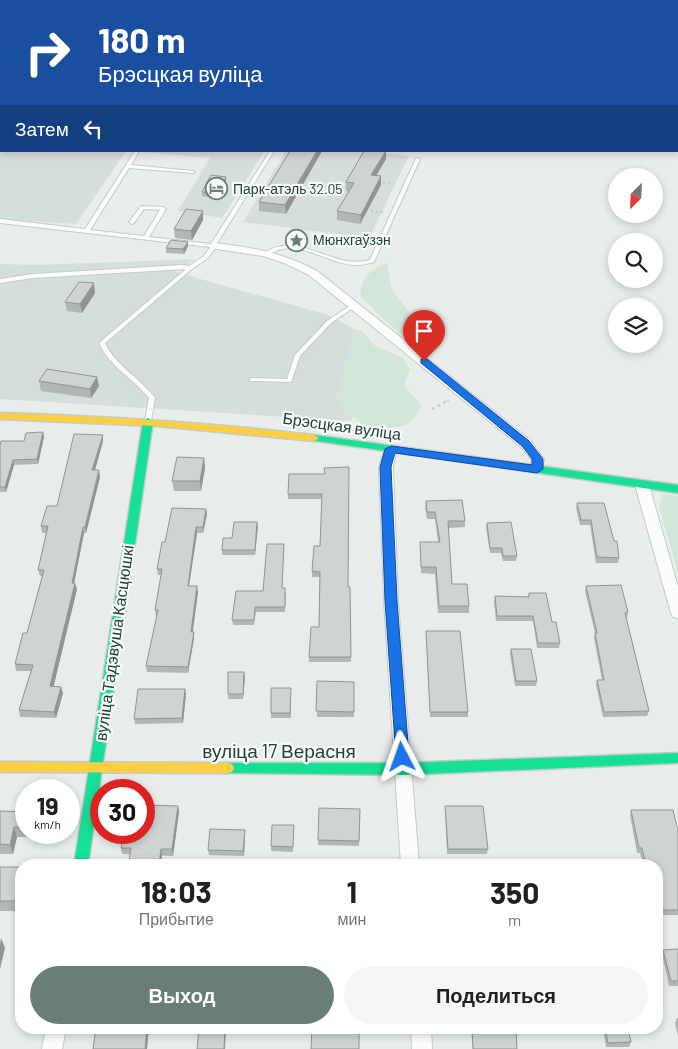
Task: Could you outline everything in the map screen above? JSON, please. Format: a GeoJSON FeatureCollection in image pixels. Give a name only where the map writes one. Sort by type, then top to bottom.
{"type":"FeatureCollection","features":[{"type":"Feature","properties":{"kind":"street"},"geometry":{"type":"LineString","coordinates":[[214,246],[267,253],[290,260],[313,274],[526,443],[538,459],[537,469]]}},
{"type":"Feature","properties":{"kind":"street","name":"Брэсцкая вуліца"},"geometry":{"type":"LineString","coordinates":[[0,416],[148,421],[267,432],[678,489]]}},
{"type":"Feature","properties":{"kind":"street","name":"вуліца Тадэвуша Касцюшкі"},"geometry":{"type":"LineString","coordinates":[[82,859],[148,421]]}},
{"type":"Feature","properties":{"kind":"street"},"geometry":{"type":"LineString","coordinates":[[391,449],[386,467],[390,592],[410,859]]}},
{"type":"Feature","properties":{"kind":"street"},"geometry":{"type":"LineString","coordinates":[[642,485],[678,613]]}},
{"type":"Feature","properties":{"kind":"street","name":"вуліца 17 Верасня"},"geometry":{"type":"LineString","coordinates":[[0,767],[403,769],[678,758]]}},
{"type":"Feature","properties":{"kind":"street"},"geometry":{"type":"LineString","coordinates":[[52,1049],[55,1034]]}},
{"type":"Feature","properties":{"kind":"street"},"geometry":{"type":"LineString","coordinates":[[421,1034],[422,1049]]}},
{"type":"Feature","properties":{"kind":"lane"},"geometry":{"type":"LineString","coordinates":[[87,230],[136,152]]}},
{"type":"Feature","properties":{"kind":"lane"},"geometry":{"type":"LineString","coordinates":[[148,421],[152,398],[146,389],[105,352],[102,343],[190,268],[206,257],[271,152]]}},
{"type":"Feature","properties":{"kind":"lane"},"geometry":{"type":"LineString","coordinates":[[267,253],[274,248],[292,246],[351,265],[361,265],[372,261],[395,214],[418,159]]}},
{"type":"Feature","properties":{"kind":"lane"},"geometry":{"type":"LineString","coordinates":[[128,166],[193,172]]}},
{"type":"Feature","properties":{"kind":"lane"},"geometry":{"type":"LineString","coordinates":[[132,222],[143,207],[163,209],[146,238]]}},
{"type":"Feature","properties":{"kind":"lane"},"geometry":{"type":"LineString","coordinates":[[0,221],[214,246]]}},
{"type":"Feature","properties":{"kind":"lane"},"geometry":{"type":"LineString","coordinates":[[0,281],[33,276],[190,268]]}},
{"type":"Feature","properties":{"kind":"lane"},"geometry":{"type":"LineString","coordinates":[[252,380],[289,381],[297,356],[329,322],[354,305]]}},
{"type":"Feature","properties":{"kind":"path"},"geometry":{"type":"LineString","coordinates":[[215,178],[231,152]]}},
{"type":"Feature","properties":{"kind":"path"},"geometry":{"type":"LineString","coordinates":[[382,155],[418,159]]}},
{"type":"Feature","properties":{"kind":"path"},"geometry":{"type":"LineString","coordinates":[[378,182],[408,185]]}},
{"type":"Feature","properties":{"kind":"path"},"geometry":{"type":"LineString","coordinates":[[363,210],[395,214]]}},
{"type":"Feature","properties":{"kind":"path"},"geometry":{"type":"LineString","coordinates":[[432,408],[462,392]]}},
{"type":"Feature","properties":{"kind":"shaded area"},"geometry":{"type":"Polygon","coordinates":[[[0,152],[125,152],[76,224],[0,219],[0,152]]]}},
{"type":"Feature","properties":{"kind":"shaded area"},"geometry":{"type":"Polygon","coordinates":[[[143,152],[264,152],[222,218],[178,211],[210,158],[143,152]]]}},
{"type":"Feature","properties":{"kind":"shaded area"},"geometry":{"type":"Polygon","coordinates":[[[285,152],[379,152],[409,156],[369,238],[243,222],[285,152]]]}},
{"type":"Feature","properties":{"kind":"shaded area"},"geometry":{"type":"Polygon","coordinates":[[[195,259],[176,272],[328,315],[364,334],[359,382],[351,421],[0,399],[0,264],[37,265],[195,259]]]}},
{"type":"Feature","properties":{"kind":"green space"},"geometry":{"type":"Polygon","coordinates":[[[387,263],[392,290],[432,342],[424,344],[415,342],[405,336],[361,297],[362,286],[367,276],[371,271],[387,263]]]}},
{"type":"Feature","properties":{"kind":"green space"},"geometry":{"type":"Polygon","coordinates":[[[361,330],[374,345],[403,358],[410,370],[404,385],[421,405],[417,414],[405,425],[390,428],[363,427],[359,420],[345,414],[336,401],[353,331],[361,330]]]}},
{"type":"Feature","properties":{"kind":"green space"},"geometry":{"type":"Polygon","coordinates":[[[663,494],[678,496],[678,573],[659,507],[663,494]]]}},
{"type":"Feature","properties":{"kind":"building"},"geometry":{"type":"Polygon","coordinates":[[[289,152],[316,152],[285,205],[259,202],[289,152]]]}},
{"type":"Feature","properties":{"kind":"building"},"geometry":{"type":"Polygon","coordinates":[[[363,152],[385,152],[371,175],[381,176],[361,215],[337,211],[354,183],[346,182],[363,152]]]}},
{"type":"Feature","properties":{"kind":"building"},"geometry":{"type":"Polygon","coordinates":[[[211,175],[226,177],[220,189],[217,189],[215,193],[202,192],[211,175]]]}},
{"type":"Feature","properties":{"kind":"building"},"geometry":{"type":"Polygon","coordinates":[[[186,209],[203,211],[191,231],[174,229],[186,209]]]}},
{"type":"Feature","properties":{"kind":"building"},"geometry":{"type":"Polygon","coordinates":[[[171,240],[188,242],[183,249],[166,248],[171,240]]]}},
{"type":"Feature","properties":{"kind":"building"},"geometry":{"type":"Polygon","coordinates":[[[79,282],[94,283],[80,304],[65,302],[79,282]]]}},
{"type":"Feature","properties":{"kind":"building"},"geometry":{"type":"Polygon","coordinates":[[[47,369],[97,377],[90,389],[39,381],[47,369]]]}},
{"type":"Feature","properties":{"kind":"building"},"geometry":{"type":"Polygon","coordinates":[[[43,432],[37,459],[13,460],[5,487],[0,487],[1,441],[24,441],[26,433],[43,432]]]}},
{"type":"Feature","properties":{"kind":"building"},"geometry":{"type":"Polygon","coordinates":[[[74,434],[103,435],[92,470],[99,470],[85,527],[83,527],[72,583],[75,583],[50,686],[61,687],[54,712],[19,710],[33,665],[15,664],[23,633],[27,633],[44,570],[38,570],[48,526],[41,526],[47,506],[57,506],[74,434]]]}},
{"type":"Feature","properties":{"kind":"building"},"geometry":{"type":"Polygon","coordinates":[[[177,457],[204,458],[200,481],[172,481],[177,457]]]}},
{"type":"Feature","properties":{"kind":"building"},"geometry":{"type":"Polygon","coordinates":[[[349,467],[348,587],[350,587],[351,657],[309,657],[311,627],[319,627],[320,572],[312,571],[314,546],[320,546],[322,494],[288,494],[289,474],[325,474],[324,468],[349,467]]]}},
{"type":"Feature","properties":{"kind":"building"},"geometry":{"type":"Polygon","coordinates":[[[462,500],[465,521],[448,521],[452,584],[467,584],[469,606],[439,606],[436,567],[421,567],[420,542],[440,542],[435,512],[427,512],[426,501],[462,500]]]}},
{"type":"Feature","properties":{"kind":"building"},"geometry":{"type":"Polygon","coordinates":[[[577,503],[604,503],[614,541],[617,541],[619,558],[597,557],[591,520],[581,520],[577,503]]]}},
{"type":"Feature","properties":{"kind":"building"},"geometry":{"type":"Polygon","coordinates":[[[172,508],[206,509],[203,527],[196,527],[188,586],[197,586],[191,632],[194,632],[188,667],[146,666],[158,610],[155,610],[162,569],[157,569],[162,542],[165,542],[172,508]]]}},
{"type":"Feature","properties":{"kind":"building"},"geometry":{"type":"Polygon","coordinates":[[[234,522],[257,522],[255,550],[222,550],[223,538],[232,538],[234,522]]]}},
{"type":"Feature","properties":{"kind":"building"},"geometry":{"type":"Polygon","coordinates":[[[511,522],[517,556],[503,556],[502,548],[490,548],[487,523],[511,522]]]}},
{"type":"Feature","properties":{"kind":"building"},"geometry":{"type":"Polygon","coordinates":[[[267,544],[284,544],[282,588],[285,588],[285,607],[255,607],[254,620],[232,620],[236,591],[263,591],[267,544]]]}},
{"type":"Feature","properties":{"kind":"building"},"geometry":{"type":"Polygon","coordinates":[[[621,585],[628,612],[625,613],[649,711],[604,712],[597,680],[604,680],[595,633],[597,633],[586,586],[621,585]]]}},
{"type":"Feature","properties":{"kind":"building"},"geometry":{"type":"Polygon","coordinates":[[[529,593],[546,593],[552,622],[556,622],[560,643],[538,643],[533,616],[497,616],[495,596],[529,597],[529,593]]]}},
{"type":"Feature","properties":{"kind":"building"},"geometry":{"type":"Polygon","coordinates":[[[426,631],[460,631],[468,712],[430,712],[426,631]]]}},
{"type":"Feature","properties":{"kind":"building"},"geometry":{"type":"Polygon","coordinates":[[[511,649],[531,649],[537,681],[516,681],[511,649]]]}},
{"type":"Feature","properties":{"kind":"building"},"geometry":{"type":"Polygon","coordinates":[[[228,672],[244,672],[243,694],[228,694],[228,672]]]}},
{"type":"Feature","properties":{"kind":"building"},"geometry":{"type":"Polygon","coordinates":[[[317,681],[354,682],[354,712],[316,711],[317,681]]]}},
{"type":"Feature","properties":{"kind":"building"},"geometry":{"type":"Polygon","coordinates":[[[271,688],[291,688],[290,713],[271,713],[271,688]]]}},
{"type":"Feature","properties":{"kind":"building"},"geometry":{"type":"Polygon","coordinates":[[[138,689],[185,689],[182,718],[134,719],[138,689]]]}},
{"type":"Feature","properties":{"kind":"building"},"geometry":{"type":"Polygon","coordinates":[[[155,805],[178,806],[172,849],[161,849],[160,859],[129,859],[131,848],[121,848],[122,844],[155,844],[155,805]]]}},
{"type":"Feature","properties":{"kind":"building"},"geometry":{"type":"Polygon","coordinates":[[[445,806],[483,806],[488,849],[448,849],[445,806]]]}},
{"type":"Feature","properties":{"kind":"building"},"geometry":{"type":"Polygon","coordinates":[[[319,808],[360,809],[359,841],[318,840],[319,808]]]}},
{"type":"Feature","properties":{"kind":"building"},"geometry":{"type":"Polygon","coordinates":[[[631,810],[673,810],[678,830],[678,910],[663,910],[663,859],[645,859],[642,848],[639,848],[631,810]]]}},
{"type":"Feature","properties":{"kind":"building"},"geometry":{"type":"Polygon","coordinates":[[[0,811],[15,812],[15,827],[10,845],[0,844],[0,811]]]}},
{"type":"Feature","properties":{"kind":"building"},"geometry":{"type":"Polygon","coordinates":[[[272,825],[294,825],[293,847],[271,846],[272,825]]]}},
{"type":"Feature","properties":{"kind":"building"},"geometry":{"type":"Polygon","coordinates":[[[210,829],[245,830],[243,851],[208,850],[210,829]]]}},
{"type":"Feature","properties":{"kind":"building"},"geometry":{"type":"Polygon","coordinates":[[[0,867],[15,867],[15,901],[0,901],[0,867]]]}},
{"type":"Feature","properties":{"kind":"building"},"geometry":{"type":"Polygon","coordinates":[[[678,949],[678,981],[671,981],[663,950],[678,949]]]}},
{"type":"Feature","properties":{"kind":"building"},"geometry":{"type":"Polygon","coordinates":[[[95,1034],[146,1034],[145,1049],[93,1049],[95,1034]]]}},
{"type":"Feature","properties":{"kind":"building"},"geometry":{"type":"Polygon","coordinates":[[[198,1034],[225,1034],[224,1049],[197,1049],[198,1034]]]}},
{"type":"Feature","properties":{"kind":"building"},"geometry":{"type":"Polygon","coordinates":[[[312,1034],[359,1034],[359,1049],[311,1049],[312,1034]]]}},
{"type":"Feature","properties":{"kind":"building"},"geometry":{"type":"Polygon","coordinates":[[[472,1034],[516,1034],[517,1049],[473,1049],[472,1034]]]}},
{"type":"Feature","properties":{"kind":"building"},"geometry":{"type":"Polygon","coordinates":[[[606,1034],[629,1034],[631,1042],[608,1043],[606,1034]]]}},
{"type":"Feature","properties":{"kind":"traffic: fast"},"geometry":{"type":"LineString","coordinates":[[82,859],[148,421]]}},
{"type":"Feature","properties":{"kind":"traffic: fast"},"geometry":{"type":"LineString","coordinates":[[314,438],[678,489]]}},
{"type":"Feature","properties":{"kind":"traffic: fast"},"geometry":{"type":"LineString","coordinates":[[227,768],[403,769],[678,758]]}},
{"type":"Feature","properties":{"kind":"traffic: slow"},"geometry":{"type":"LineString","coordinates":[[0,416],[79,418],[157,423],[314,438]]}},
{"type":"Feature","properties":{"kind":"traffic: slow"},"geometry":{"type":"LineString","coordinates":[[0,767],[227,768]]}},
{"type":"Feature","properties":{"kind":"place","name":"Парк-атэль 32.05"},"geometry":{"type":"Point","coordinates":[217,189]}},
{"type":"Feature","properties":{"kind":"place","name":"Мюнхгаўзэн"},"geometry":{"type":"Point","coordinates":[297,240]}},
{"type":"Feature","properties":{"kind":"route"},"geometry":{"type":"LineString","coordinates":[[402,757],[391,601],[388,525],[386,467],[391,449],[537,469],[538,459],[526,443],[424,361]]}}]}
